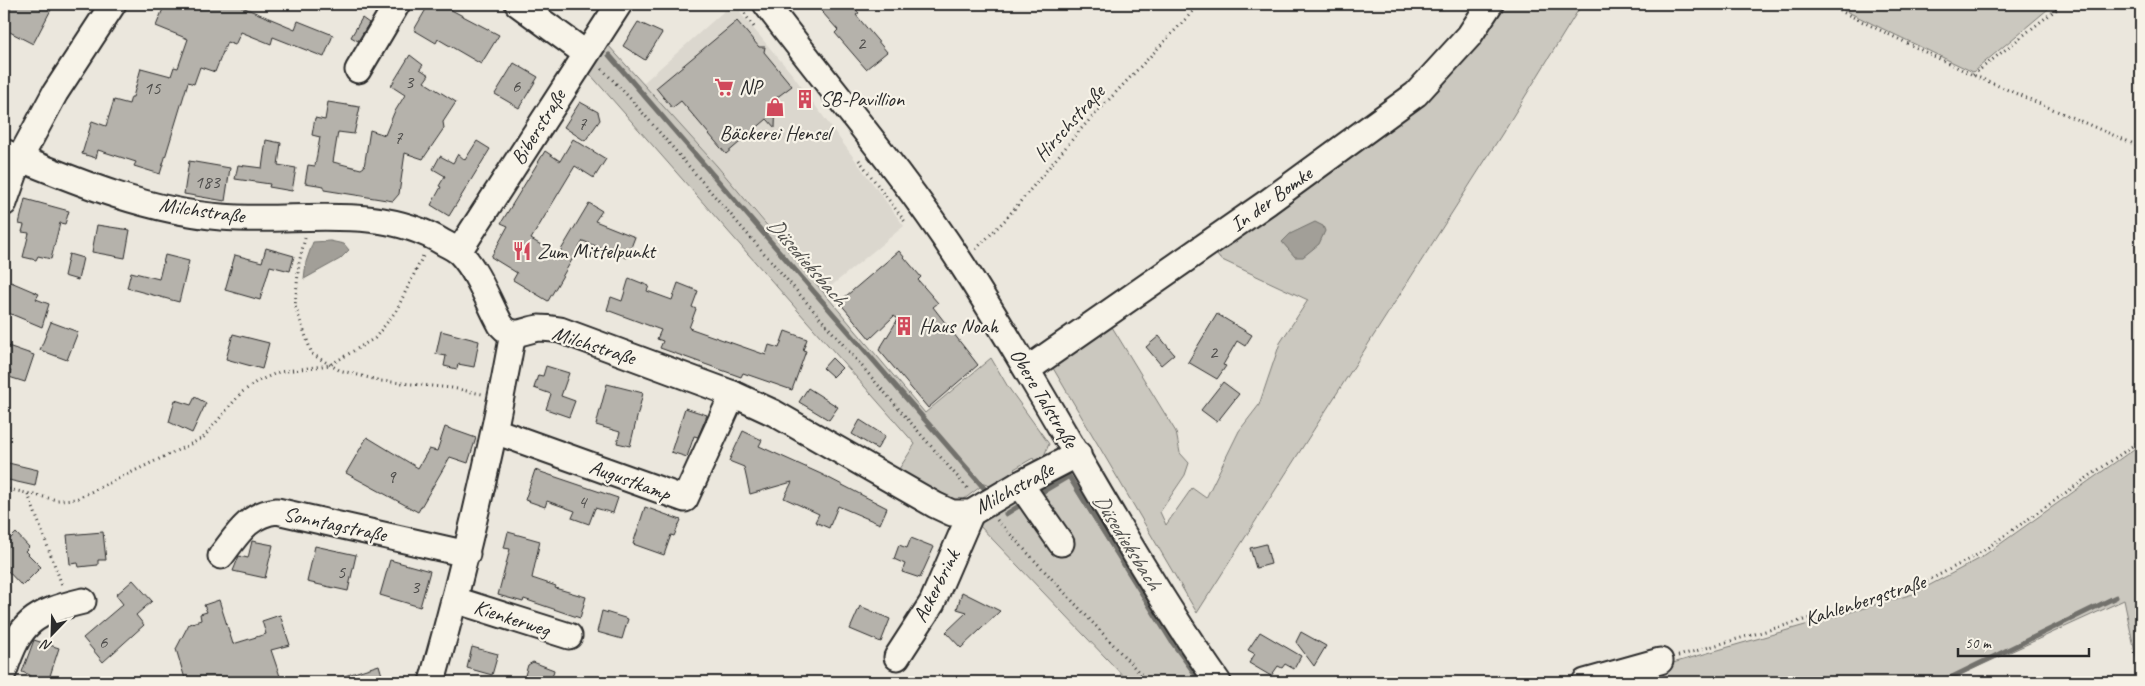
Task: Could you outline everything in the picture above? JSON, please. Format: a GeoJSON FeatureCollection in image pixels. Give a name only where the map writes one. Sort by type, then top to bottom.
{"type":"FeatureCollection","features":[{"type":"Feature","properties":{"kind":"street"},"geometry":{"type":"LineString","coordinates":[[4,203],[12,155],[114,4]]}},
{"type":"Feature","properties":{"kind":"street"},"geometry":{"type":"LineString","coordinates":[[358,70],[397,4]]}},
{"type":"Feature","properties":{"kind":"street"},"geometry":{"type":"LineString","coordinates":[[518,4],[585,53]]}},
{"type":"Feature","properties":{"kind":"street","name":"Biberstraße"},"geometry":{"type":"LineString","coordinates":[[459,251],[585,53],[619,4]]}},
{"type":"Feature","properties":{"kind":"street","name":"Obere Talstraße"},"geometry":{"type":"LineString","coordinates":[[766,4],[868,134],[960,261],[1028,369],[1152,583],[1218,682]]}},
{"type":"Feature","properties":{"kind":"street","name":"In der Bomke"},"geometry":{"type":"LineString","coordinates":[[1028,369],[1260,208],[1416,94],[1469,36],[1490,4]]}},
{"type":"Feature","properties":{"kind":"street","name":"Milchstraße"},"geometry":{"type":"LineString","coordinates":[[12,155],[97,189],[169,208],[221,218],[309,218],[391,223],[432,235],[459,251],[468,263],[502,325],[513,333],[523,334],[540,328],[560,330],[733,394],[774,413],[952,513],[976,509],[1078,454]]}},
{"type":"Feature","properties":{"kind":"street"},"geometry":{"type":"LineString","coordinates":[[432,682],[467,554],[496,432],[513,333]]}},
{"type":"Feature","properties":{"kind":"street","name":"Augustkamp"},"geometry":{"type":"LineString","coordinates":[[496,432],[685,499],[733,394]]}},
{"type":"Feature","properties":{"kind":"street"},"geometry":{"type":"LineString","coordinates":[[1020,484],[1060,543]]}},
{"type":"Feature","properties":{"kind":"street","name":"Ackerbrink"},"geometry":{"type":"LineString","coordinates":[[897,657],[932,603],[976,509]]}},
{"type":"Feature","properties":{"kind":"street","name":"Sonntagstraße"},"geometry":{"type":"LineString","coordinates":[[221,556],[244,525],[251,519],[268,512],[277,511],[467,554]]}},
{"type":"Feature","properties":{"kind":"street","name":"Kienkerweg"},"geometry":{"type":"LineString","coordinates":[[455,600],[568,636]]}},
{"type":"Feature","properties":{"kind":"street"},"geometry":{"type":"LineString","coordinates":[[4,671],[12,647],[23,629],[41,614],[76,603]]}},
{"type":"Feature","properties":{"kind":"street"},"geometry":{"type":"LineString","coordinates":[[1585,682],[1660,661]]}},
{"type":"Feature","properties":{"kind":"path","name":"Hirschstraße"},"geometry":{"type":"LineString","coordinates":[[960,261],[973,252],[1005,220],[1081,129],[1200,4]]}},
{"type":"Feature","properties":{"kind":"path"},"geometry":{"type":"LineString","coordinates":[[1826,4],[1973,76],[2141,147]]}},
{"type":"Feature","properties":{"kind":"path"},"geometry":{"type":"LineString","coordinates":[[1973,76],[2063,4]]}},
{"type":"Feature","properties":{"kind":"path"},"geometry":{"type":"LineString","coordinates":[[585,53],[628,96],[976,509],[1148,682]]}},
{"type":"Feature","properties":{"kind":"path"},"geometry":{"type":"LineString","coordinates":[[853,153],[911,230]]}},
{"type":"Feature","properties":{"kind":"path"},"geometry":{"type":"LineString","coordinates":[[309,218],[299,263],[295,306],[312,354],[339,370],[381,382],[452,388],[502,398]]}},
{"type":"Feature","properties":{"kind":"path"},"geometry":{"type":"LineString","coordinates":[[4,488],[57,500],[76,499],[203,438],[241,393],[266,376],[279,372],[330,365],[375,338],[386,324],[396,311],[432,235]]}},
{"type":"Feature","properties":{"kind":"path","name":"Kahlenbergstraße"},"geometry":{"type":"LineString","coordinates":[[1660,661],[1912,589],[1977,555],[2141,440]]}},
{"type":"Feature","properties":{"kind":"path"},"geometry":{"type":"LineString","coordinates":[[28,494],[76,603]]}},
{"type":"Feature","properties":{"kind":"shaded area"},"geometry":{"type":"Polygon","coordinates":[[[732,4],[739,4],[741,14],[792,74],[904,226],[825,291],[717,166],[642,84],[732,4]]]}},
{"type":"Feature","properties":{"kind":"shaded area"},"geometry":{"type":"Polygon","coordinates":[[[1496,4],[1582,4],[1502,134],[1197,613],[1050,363],[1109,322],[1176,432],[1180,453],[1189,463],[1185,475],[1160,512],[1166,525],[1192,488],[1206,498],[1239,431],[1259,405],[1280,343],[1308,300],[1220,259],[1211,247],[1395,116],[1496,4]]]}},
{"type":"Feature","properties":{"kind":"shaded area"},"geometry":{"type":"Polygon","coordinates":[[[1831,4],[2054,4],[1973,72],[1831,4]]]}},
{"type":"Feature","properties":{"kind":"shaded area"},"geometry":{"type":"Polygon","coordinates":[[[608,45],[717,166],[925,413],[991,358],[1008,387],[1049,444],[1043,458],[1035,462],[1033,458],[1014,469],[1016,474],[993,487],[984,484],[959,503],[899,469],[915,444],[589,73],[608,45]]]}},
{"type":"Feature","properties":{"kind":"shaded area"},"geometry":{"type":"Polygon","coordinates":[[[1315,222],[1323,226],[1325,231],[1319,244],[1303,257],[1295,257],[1282,242],[1290,234],[1315,222]]]}},
{"type":"Feature","properties":{"kind":"shaded area"},"geometry":{"type":"Polygon","coordinates":[[[330,241],[344,244],[349,250],[340,259],[304,279],[306,262],[313,242],[330,241]]]}},
{"type":"Feature","properties":{"kind":"shaded area"},"geometry":{"type":"Polygon","coordinates":[[[2141,444],[2141,681],[2124,600],[1951,679],[1926,682],[1662,682],[1659,667],[1913,594],[1979,559],[2141,444]]]}},
{"type":"Feature","properties":{"kind":"shaded area"},"geometry":{"type":"Polygon","coordinates":[[[1065,474],[1171,643],[1199,682],[1129,682],[975,521],[1002,509],[1065,474]]]}},
{"type":"Feature","properties":{"kind":"building"},"geometry":{"type":"Polygon","coordinates":[[[13,4],[54,4],[33,44],[4,29],[4,11],[8,13],[13,4]]]}},
{"type":"Feature","properties":{"kind":"building"},"geometry":{"type":"Polygon","coordinates":[[[165,4],[235,4],[295,29],[298,21],[333,35],[324,57],[273,37],[271,44],[241,32],[235,45],[227,42],[215,72],[200,67],[194,84],[188,82],[160,174],[134,166],[136,162],[98,150],[96,158],[82,154],[92,121],[106,126],[114,100],[129,104],[131,97],[133,97],[141,68],[171,76],[174,67],[178,68],[188,39],[156,26],[165,4]]]}},
{"type":"Feature","properties":{"kind":"building"},"geometry":{"type":"Polygon","coordinates":[[[429,4],[440,4],[499,35],[481,64],[438,39],[436,43],[414,30],[429,4]]]}},
{"type":"Feature","properties":{"kind":"building"},"geometry":{"type":"Polygon","coordinates":[[[815,4],[851,4],[859,13],[856,15],[887,52],[866,69],[835,33],[838,30],[815,4]]]}},
{"type":"Feature","properties":{"kind":"building"},"geometry":{"type":"Polygon","coordinates":[[[362,18],[369,23],[358,41],[351,37],[362,18]]]}},
{"type":"Feature","properties":{"kind":"building","name":"NP"},"geometry":{"type":"Polygon","coordinates":[[[737,21],[759,47],[765,47],[764,52],[792,86],[776,98],[775,128],[767,119],[726,154],[681,101],[672,108],[656,88],[737,21]]]}},
{"type":"Feature","properties":{"kind":"building"},"geometry":{"type":"Polygon","coordinates":[[[638,22],[662,33],[645,60],[623,46],[638,22]]]}},
{"type":"Feature","properties":{"kind":"building"},"geometry":{"type":"Polygon","coordinates":[[[410,55],[423,65],[420,69],[429,75],[424,82],[456,102],[443,122],[444,128],[423,159],[405,153],[399,194],[393,201],[324,190],[324,186],[305,183],[308,165],[315,166],[320,137],[312,135],[315,118],[325,120],[328,102],[360,107],[354,134],[338,132],[333,162],[361,169],[364,167],[370,130],[385,135],[394,113],[405,95],[391,86],[410,55]]]}},
{"type":"Feature","properties":{"kind":"building"},"geometry":{"type":"Polygon","coordinates":[[[514,63],[538,77],[519,108],[495,94],[514,63]]]}},
{"type":"Feature","properties":{"kind":"building"},"geometry":{"type":"Polygon","coordinates":[[[580,102],[598,112],[600,120],[585,141],[564,127],[580,102]]]}},
{"type":"Feature","properties":{"kind":"building"},"geometry":{"type":"Polygon","coordinates":[[[573,139],[606,159],[594,178],[575,166],[531,239],[558,255],[589,203],[602,211],[595,221],[635,237],[627,258],[583,241],[548,301],[513,280],[517,273],[491,257],[508,226],[501,223],[545,151],[560,161],[573,139]]]}},
{"type":"Feature","properties":{"kind":"building"},"geometry":{"type":"Polygon","coordinates":[[[266,140],[281,143],[278,165],[296,168],[292,191],[269,187],[270,184],[235,179],[238,165],[262,168],[266,140]]]}},
{"type":"Feature","properties":{"kind":"building"},"geometry":{"type":"Polygon","coordinates":[[[477,141],[490,149],[449,216],[431,205],[445,176],[433,169],[440,156],[453,163],[458,154],[465,160],[477,141]]]}},
{"type":"Feature","properties":{"kind":"building"},"geometry":{"type":"Polygon","coordinates":[[[189,161],[230,168],[225,201],[184,194],[189,161]]]}},
{"type":"Feature","properties":{"kind":"building"},"geometry":{"type":"Polygon","coordinates":[[[25,199],[69,211],[65,224],[60,223],[51,259],[38,256],[36,260],[23,257],[29,233],[22,232],[24,225],[19,224],[25,199]]]}},
{"type":"Feature","properties":{"kind":"building"},"geometry":{"type":"Polygon","coordinates":[[[97,225],[130,230],[125,258],[92,252],[97,225]]]}},
{"type":"Feature","properties":{"kind":"building"},"geometry":{"type":"Polygon","coordinates":[[[266,248],[294,256],[290,271],[270,266],[260,300],[225,290],[235,255],[262,262],[266,248]]]}},
{"type":"Feature","properties":{"kind":"building","name":"Haus Noah"},"geometry":{"type":"Polygon","coordinates":[[[899,251],[921,277],[918,280],[938,303],[933,307],[978,365],[928,408],[879,350],[898,319],[894,316],[870,339],[839,302],[899,251]]]}},
{"type":"Feature","properties":{"kind":"building"},"geometry":{"type":"Polygon","coordinates":[[[69,254],[83,258],[78,280],[64,276],[69,254]]]}},
{"type":"Feature","properties":{"kind":"building"},"geometry":{"type":"Polygon","coordinates":[[[165,255],[189,261],[179,302],[127,288],[131,272],[159,279],[165,255]]]}},
{"type":"Feature","properties":{"kind":"building"},"geometry":{"type":"Polygon","coordinates":[[[629,278],[649,286],[647,291],[672,300],[678,283],[698,291],[692,307],[696,309],[689,328],[766,355],[769,345],[779,348],[785,331],[807,339],[803,350],[806,351],[792,390],[743,373],[741,377],[660,348],[663,341],[657,339],[661,330],[607,310],[611,297],[622,301],[629,278]]]}},
{"type":"Feature","properties":{"kind":"building"},"geometry":{"type":"Polygon","coordinates":[[[11,282],[39,294],[36,299],[49,304],[42,327],[4,311],[4,299],[11,282]]]}},
{"type":"Feature","properties":{"kind":"building"},"geometry":{"type":"Polygon","coordinates":[[[1217,314],[1252,335],[1245,346],[1237,341],[1223,365],[1226,366],[1217,379],[1188,362],[1217,314]]]}},
{"type":"Feature","properties":{"kind":"building"},"geometry":{"type":"Polygon","coordinates":[[[51,322],[78,332],[67,360],[40,350],[51,322]]]}},
{"type":"Feature","properties":{"kind":"building"},"geometry":{"type":"Polygon","coordinates":[[[441,331],[479,341],[474,367],[458,364],[457,369],[444,366],[446,356],[436,354],[441,331]]]}},
{"type":"Feature","properties":{"kind":"building"},"geometry":{"type":"Polygon","coordinates":[[[233,334],[269,343],[262,369],[226,359],[233,334]]]}},
{"type":"Feature","properties":{"kind":"building"},"geometry":{"type":"Polygon","coordinates":[[[1159,336],[1174,354],[1161,365],[1146,347],[1159,336]]]}},
{"type":"Feature","properties":{"kind":"building"},"geometry":{"type":"Polygon","coordinates":[[[8,346],[34,355],[25,382],[9,377],[11,371],[4,369],[4,359],[8,346]]]}},
{"type":"Feature","properties":{"kind":"building"},"geometry":{"type":"Polygon","coordinates":[[[832,358],[842,368],[833,377],[823,368],[832,358]]]}},
{"type":"Feature","properties":{"kind":"building"},"geometry":{"type":"Polygon","coordinates":[[[546,366],[569,373],[561,396],[575,401],[569,417],[546,409],[551,394],[534,388],[538,375],[543,376],[546,366]]]}},
{"type":"Feature","properties":{"kind":"building"},"geometry":{"type":"Polygon","coordinates":[[[1223,382],[1239,394],[1217,422],[1201,410],[1223,382]]]}},
{"type":"Feature","properties":{"kind":"building"},"geometry":{"type":"Polygon","coordinates":[[[607,384],[643,393],[630,446],[617,443],[620,432],[596,425],[607,384]]]}},
{"type":"Feature","properties":{"kind":"building"},"geometry":{"type":"Polygon","coordinates":[[[808,388],[838,407],[829,420],[799,402],[808,388]]]}},
{"type":"Feature","properties":{"kind":"building"},"geometry":{"type":"Polygon","coordinates":[[[195,397],[206,403],[192,433],[169,422],[175,400],[191,405],[195,397]]]}},
{"type":"Feature","properties":{"kind":"building"},"geometry":{"type":"Polygon","coordinates":[[[685,408],[707,415],[698,437],[694,436],[687,457],[671,452],[685,408]]]}},
{"type":"Feature","properties":{"kind":"building"},"geometry":{"type":"Polygon","coordinates":[[[860,420],[885,436],[877,449],[852,434],[860,420]]]}},
{"type":"Feature","properties":{"kind":"building"},"geometry":{"type":"Polygon","coordinates":[[[445,427],[476,438],[468,463],[450,457],[418,512],[346,473],[367,437],[418,468],[429,449],[437,451],[445,427]]]}},
{"type":"Feature","properties":{"kind":"building"},"geometry":{"type":"Polygon","coordinates":[[[743,431],[762,440],[759,446],[821,474],[887,508],[880,524],[838,506],[829,528],[815,522],[819,514],[784,498],[792,482],[750,494],[744,467],[729,461],[743,431]]]}},
{"type":"Feature","properties":{"kind":"building"},"geometry":{"type":"Polygon","coordinates":[[[4,462],[38,470],[35,486],[4,479],[4,462]]]}},
{"type":"Feature","properties":{"kind":"building"},"geometry":{"type":"Polygon","coordinates":[[[535,470],[618,498],[613,513],[595,508],[589,524],[572,518],[575,511],[547,501],[545,507],[525,500],[535,470]]]}},
{"type":"Feature","properties":{"kind":"building"},"geometry":{"type":"Polygon","coordinates":[[[645,507],[681,520],[674,536],[671,535],[664,555],[633,544],[645,507]]]}},
{"type":"Feature","properties":{"kind":"building"},"geometry":{"type":"Polygon","coordinates":[[[103,532],[106,560],[98,560],[98,565],[79,567],[78,563],[70,564],[67,535],[103,532]]]}},
{"type":"Feature","properties":{"kind":"building"},"geometry":{"type":"Polygon","coordinates":[[[508,532],[540,541],[532,578],[556,586],[555,588],[586,597],[580,618],[524,599],[523,602],[498,595],[510,549],[504,548],[508,532]]]}},
{"type":"Feature","properties":{"kind":"building"},"geometry":{"type":"Polygon","coordinates":[[[16,533],[29,547],[25,551],[41,567],[22,586],[4,567],[4,545],[16,533]]]}},
{"type":"Feature","properties":{"kind":"building"},"geometry":{"type":"Polygon","coordinates":[[[911,538],[934,547],[920,578],[902,572],[905,564],[894,559],[899,545],[907,548],[911,538]]]}},
{"type":"Feature","properties":{"kind":"building"},"geometry":{"type":"Polygon","coordinates":[[[252,541],[273,545],[265,578],[233,571],[239,556],[248,558],[252,541]]]}},
{"type":"Feature","properties":{"kind":"building"},"geometry":{"type":"Polygon","coordinates":[[[1266,544],[1271,564],[1256,568],[1250,548],[1266,544]]]}},
{"type":"Feature","properties":{"kind":"building"},"geometry":{"type":"Polygon","coordinates":[[[315,546],[356,555],[348,591],[307,582],[315,546]]]}},
{"type":"Feature","properties":{"kind":"building"},"geometry":{"type":"Polygon","coordinates":[[[390,560],[430,571],[420,607],[380,595],[390,560]]]}},
{"type":"Feature","properties":{"kind":"building"},"geometry":{"type":"Polygon","coordinates":[[[133,580],[152,601],[136,615],[144,625],[103,662],[83,638],[123,604],[116,595],[133,580]]]}},
{"type":"Feature","properties":{"kind":"building"},"geometry":{"type":"Polygon","coordinates":[[[962,592],[1000,611],[961,648],[946,632],[967,612],[957,609],[962,592]]]}},
{"type":"Feature","properties":{"kind":"building"},"geometry":{"type":"Polygon","coordinates":[[[219,600],[233,644],[266,634],[262,621],[280,615],[290,645],[271,650],[282,682],[186,682],[176,649],[189,624],[201,620],[200,614],[207,612],[204,605],[219,600]]]}},
{"type":"Feature","properties":{"kind":"building"},"geometry":{"type":"Polygon","coordinates":[[[860,606],[890,619],[881,642],[850,629],[860,606]]]}},
{"type":"Feature","properties":{"kind":"building"},"geometry":{"type":"Polygon","coordinates":[[[602,611],[628,619],[622,639],[597,632],[602,611]]]}},
{"type":"Feature","properties":{"kind":"building"},"geometry":{"type":"Polygon","coordinates":[[[1260,632],[1301,656],[1294,669],[1285,664],[1282,668],[1278,666],[1271,676],[1249,663],[1255,654],[1248,650],[1260,632]]]}},
{"type":"Feature","properties":{"kind":"building"},"geometry":{"type":"Polygon","coordinates":[[[1301,632],[1326,646],[1314,666],[1296,642],[1301,632]]]}},
{"type":"Feature","properties":{"kind":"building"},"geometry":{"type":"Polygon","coordinates":[[[34,640],[59,648],[48,682],[27,682],[30,675],[22,672],[34,640]]]}},
{"type":"Feature","properties":{"kind":"building"},"geometry":{"type":"Polygon","coordinates":[[[472,647],[498,654],[492,675],[467,668],[472,647]]]}},
{"type":"Feature","properties":{"kind":"building"},"geometry":{"type":"Polygon","coordinates":[[[533,662],[554,670],[551,682],[523,682],[528,665],[533,662]]]}},
{"type":"Feature","properties":{"kind":"building"},"geometry":{"type":"Polygon","coordinates":[[[379,665],[384,682],[336,682],[335,679],[379,665]]]}},
{"type":"Feature","properties":{"kind":"waterway","name":"Düsedieksbach"},"geometry":{"type":"LineString","coordinates":[[609,55],[984,488]]}},
{"type":"Feature","properties":{"kind":"waterway","name":"Düsedieksbach"},"geometry":{"type":"LineString","coordinates":[[1037,495],[1069,476],[1172,642],[1201,682]]}},
{"type":"Feature","properties":{"kind":"waterway","name":"Düsedieksbach"},"geometry":{"type":"LineString","coordinates":[[1006,514],[1025,502]]}},
{"type":"Feature","properties":{"kind":"waterway","name":"Düsedieksbach"},"geometry":{"type":"LineString","coordinates":[[1910,682],[1950,678],[2116,597]]}},
{"type":"Feature","properties":{"kind":"place","name":"NP"},"geometry":{"type":"Point","coordinates":[724,87]}},
{"type":"Feature","properties":{"kind":"place","name":"SB-Pavillion"},"geometry":{"type":"Point","coordinates":[805,99]}},
{"type":"Feature","properties":{"kind":"place","name":"Bäckerei Hensel"},"geometry":{"type":"Point","coordinates":[775,107]}},
{"type":"Feature","properties":{"kind":"place","name":"Zum Mittelpunkt"},"geometry":{"type":"Point","coordinates":[522,251]}},
{"type":"Feature","properties":{"kind":"place","name":"Haus Noah"},"geometry":{"type":"Point","coordinates":[904,326]}}]}
